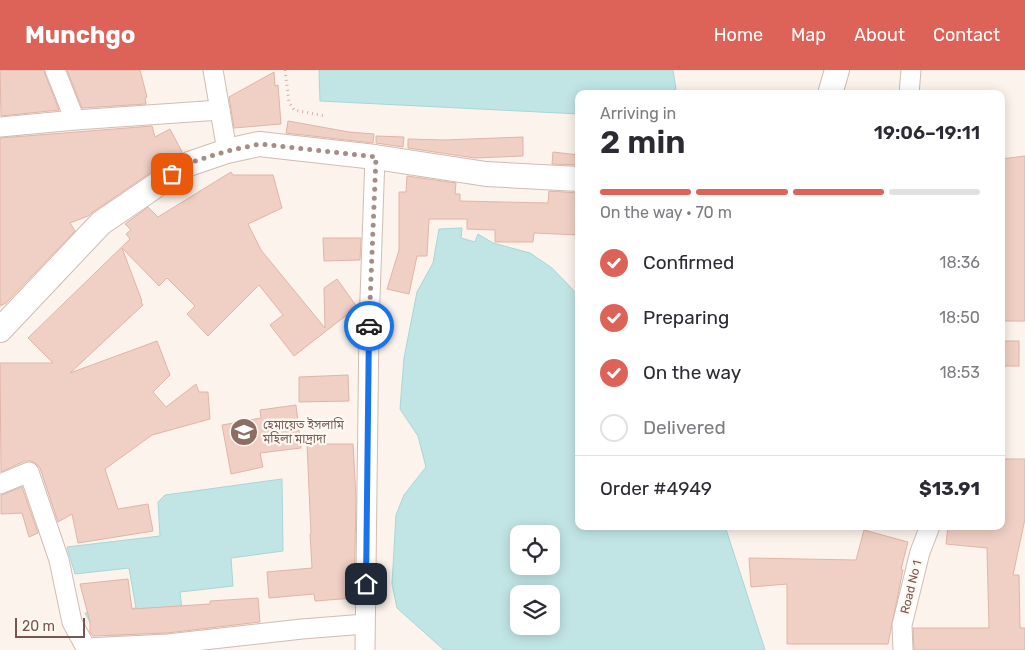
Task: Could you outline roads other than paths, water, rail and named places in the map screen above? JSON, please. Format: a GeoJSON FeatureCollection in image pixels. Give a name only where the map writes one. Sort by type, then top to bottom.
{"type":"FeatureCollection","features":[{"type":"Feature","properties":{"kind":"street"},"geometry":{"type":"LineString","coordinates":[[55,70],[75,120]]}},
{"type":"Feature","properties":{"kind":"street"},"geometry":{"type":"LineString","coordinates":[[213,70],[227,151]]}},
{"type":"Feature","properties":{"kind":"street"},"geometry":{"type":"LineString","coordinates":[[831,90],[837,70]]}},
{"type":"Feature","properties":{"kind":"street"},"geometry":{"type":"LineString","coordinates":[[910,90],[911,70]]}},
{"type":"Feature","properties":{"kind":"street"},"geometry":{"type":"LineString","coordinates":[[0,126],[220,110]]}},
{"type":"Feature","properties":{"kind":"street"},"geometry":{"type":"LineString","coordinates":[[0,330],[101,224],[186,164],[227,151],[260,144],[376,157],[486,174],[575,179]]}},
{"type":"Feature","properties":{"kind":"street"},"geometry":{"type":"LineString","coordinates":[[365,650],[369,326],[376,157]]}},
{"type":"Feature","properties":{"kind":"street"},"geometry":{"type":"LineString","coordinates":[[0,484],[29,472],[59,560],[72,622],[86,648],[168,644],[366,624]]}},
{"type":"Feature","properties":{"kind":"street","name":"Road No 1"},"geometry":{"type":"LineString","coordinates":[[903,650],[902,625],[920,552],[928,530]]}},
{"type":"Feature","properties":{"kind":"water"},"geometry":{"type":"Polygon","coordinates":[[[319,70],[673,70],[676,89],[575,90],[575,114],[320,101],[319,70]]]}},
{"type":"Feature","properties":{"kind":"water"},"geometry":{"type":"Polygon","coordinates":[[[462,228],[461,238],[475,242],[478,234],[493,243],[530,253],[552,268],[575,292],[575,530],[726,530],[765,650],[444,650],[397,608],[392,584],[396,515],[404,495],[426,467],[418,436],[400,409],[404,358],[417,292],[433,263],[439,229],[462,228]]]}},
{"type":"Feature","properties":{"kind":"water"},"geometry":{"type":"Polygon","coordinates":[[[282,479],[283,551],[231,558],[233,586],[180,592],[184,627],[124,635],[97,635],[85,613],[136,608],[129,568],[75,574],[67,547],[160,536],[158,502],[165,495],[282,479]]]}},
{"type":"Feature","properties":{"kind":"place","name":"হেমায়েত ইসলামি মহিলা মাদ্রাদা"},"geometry":{"type":"Point","coordinates":[244,432]}}]}
